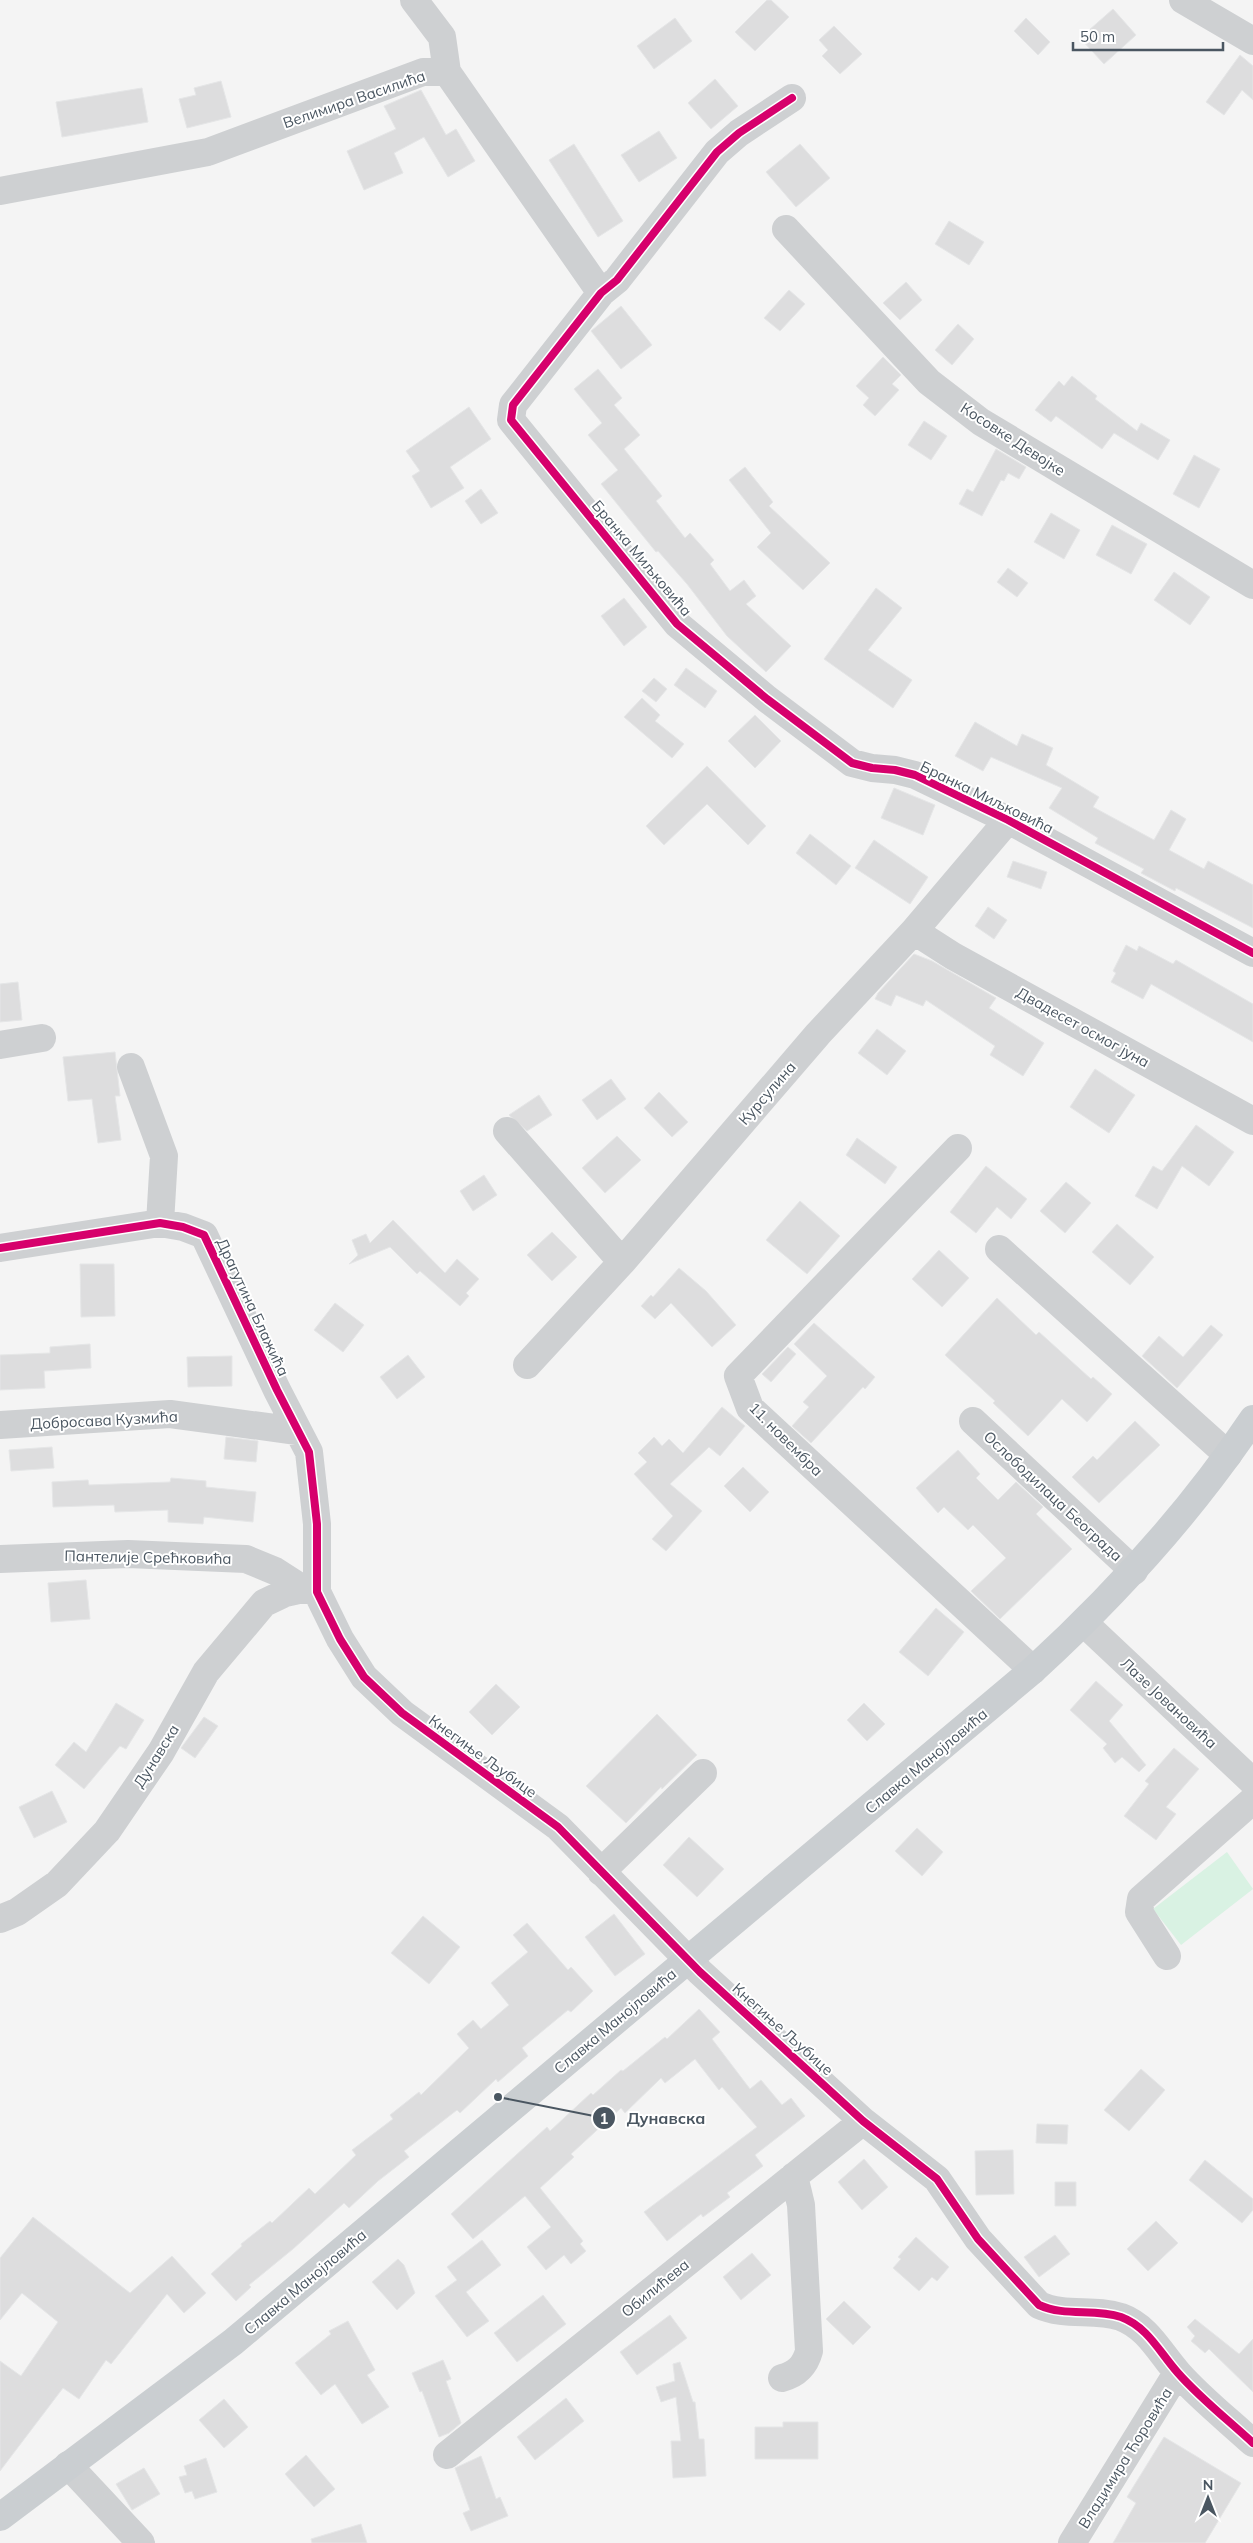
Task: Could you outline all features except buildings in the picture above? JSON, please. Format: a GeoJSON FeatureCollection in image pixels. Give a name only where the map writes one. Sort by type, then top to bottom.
{"type":"FeatureCollection","features":[{"type":"Feature","properties":{"kind":"main road","name":"Славка Манојловића"},"geometry":{"type":"LineString","coordinates":[[0,2517],[233,2342],[1033,1670],[1084,1623],[1134,1571],[1184,1513],[1253,1419]]}},
{"type":"Feature","properties":{"kind":"street"},"geometry":{"type":"LineString","coordinates":[[414,0],[442,37],[447,72],[601,292]]}},
{"type":"Feature","properties":{"kind":"street"},"geometry":{"type":"LineString","coordinates":[[1183,0],[1253,41]]}},
{"type":"Feature","properties":{"kind":"street","name":"Велимира Василића"},"geometry":{"type":"LineString","coordinates":[[0,191],[208,152],[423,72],[447,72]]}},
{"type":"Feature","properties":{"kind":"street","name":"Бранка Миљковића"},"geometry":{"type":"LineString","coordinates":[[792,98],[739,133],[717,152],[617,280],[601,292],[513,405],[512,420],[677,624],[767,699],[852,763],[915,775],[1008,820],[1253,952]]}},
{"type":"Feature","properties":{"kind":"street","name":"Косовке Девојке"},"geometry":{"type":"LineString","coordinates":[[786,229],[929,382],[981,422],[1253,585]]}},
{"type":"Feature","properties":{"kind":"street","name":"Курсулина"},"geometry":{"type":"LineString","coordinates":[[527,1365],[622,1262],[818,1034],[914,931],[1008,820]]}},
{"type":"Feature","properties":{"kind":"street","name":"Двадесет осмог јуна"},"geometry":{"type":"LineString","coordinates":[[914,931],[954,956],[1253,1121]]}},
{"type":"Feature","properties":{"kind":"street"},"geometry":{"type":"LineString","coordinates":[[0,1045],[42,1038]]}},
{"type":"Feature","properties":{"kind":"street"},"geometry":{"type":"LineString","coordinates":[[132,1067],[164,1156],[160,1223]]}},
{"type":"Feature","properties":{"kind":"street"},"geometry":{"type":"LineString","coordinates":[[507,1130],[622,1262]]}},
{"type":"Feature","properties":{"kind":"street","name":"11. новембра"},"geometry":{"type":"LineString","coordinates":[[958,1148],[738,1376],[750,1408],[1033,1670]]}},
{"type":"Feature","properties":{"kind":"street","name":"Драгутина Блажића"},"geometry":{"type":"LineString","coordinates":[[0,1248],[160,1223],[183,1227],[204,1235],[297,1431],[309,1452],[317,1524],[310,1590]]}},
{"type":"Feature","properties":{"kind":"street"},"geometry":{"type":"LineString","coordinates":[[1000,1249],[1228,1455]]}},
{"type":"Feature","properties":{"kind":"street","name":"Добросава Кузмића"},"geometry":{"type":"LineString","coordinates":[[0,1425],[170,1414],[297,1431]]}},
{"type":"Feature","properties":{"kind":"street","name":"Ослободилаца Београда"},"geometry":{"type":"LineString","coordinates":[[972,1421],[1134,1571]]}},
{"type":"Feature","properties":{"kind":"street","name":"Пантелије Срећковића"},"geometry":{"type":"LineString","coordinates":[[0,1559],[128,1554],[246,1559],[275,1571],[310,1590]]}},
{"type":"Feature","properties":{"kind":"street","name":"Кнегиње Љубице"},"geometry":{"type":"LineString","coordinates":[[310,1590],[364,1677],[402,1713],[558,1827],[688,1961],[863,2120],[937,2179],[978,2239],[1039,2306],[1051,2310],[1101,2312],[1122,2317],[1149,2336],[1178,2373],[1253,2443]]}},
{"type":"Feature","properties":{"kind":"street","name":"Дунавска"},"geometry":{"type":"LineString","coordinates":[[0,1919],[17,1912],[57,1884],[107,1831],[161,1752],[206,1672],[264,1602],[285,1593],[310,1590]]}},
{"type":"Feature","properties":{"kind":"street","name":"Лазе Јовановића"},"geometry":{"type":"LineString","coordinates":[[1084,1623],[1253,1782]]}},
{"type":"Feature","properties":{"kind":"street"},"geometry":{"type":"LineString","coordinates":[[601,1872],[703,1773]]}},
{"type":"Feature","properties":{"kind":"street"},"geometry":{"type":"LineString","coordinates":[[1166,1956],[1139,1912],[1141,1899],[1253,1800]]}},
{"type":"Feature","properties":{"kind":"street","name":"Обилићева"},"geometry":{"type":"LineString","coordinates":[[447,2456],[863,2120]]}},
{"type":"Feature","properties":{"kind":"street"},"geometry":{"type":"LineString","coordinates":[[782,2378],[797,2371],[807,2359],[809,2351],[801,2205],[794,2176]]}},
{"type":"Feature","properties":{"kind":"street","name":"Владимира Ћоровића"},"geometry":{"type":"LineString","coordinates":[[1072,2543],[1178,2373]]}},
{"type":"Feature","properties":{"kind":"street"},"geometry":{"type":"LineString","coordinates":[[68,2465],[141,2543]]}},
{"type":"Feature","properties":{"kind":"green space"},"geometry":{"type":"Polygon","coordinates":[[[1227,1852],[1253,1889],[1181,1945],[1153,1909],[1227,1852]]]}},
{"type":"Feature","properties":{"kind":"cycle path"},"geometry":{"type":"LineString","coordinates":[[792,98],[739,133],[717,152],[617,280],[601,293],[513,405],[511,420],[677,624],[767,699],[852,763],[915,775],[1008,820],[1253,953]]}},
{"type":"Feature","properties":{"kind":"cycle path"},"geometry":{"type":"LineString","coordinates":[[0,1248],[160,1223],[183,1227],[204,1235],[277,1390],[309,1452],[317,1524],[317,1592],[340,1639],[364,1677],[402,1713],[558,1827],[700,1972],[863,2121],[937,2179],[978,2239],[1039,2305],[1059,2311],[1111,2314],[1130,2321],[1153,2341],[1195,2391],[1253,2443]]}},
{"type":"Feature","properties":{"kind":"place","name":"Дунавска"},"geometry":{"type":"Point","coordinates":[498,2097]}}]}
